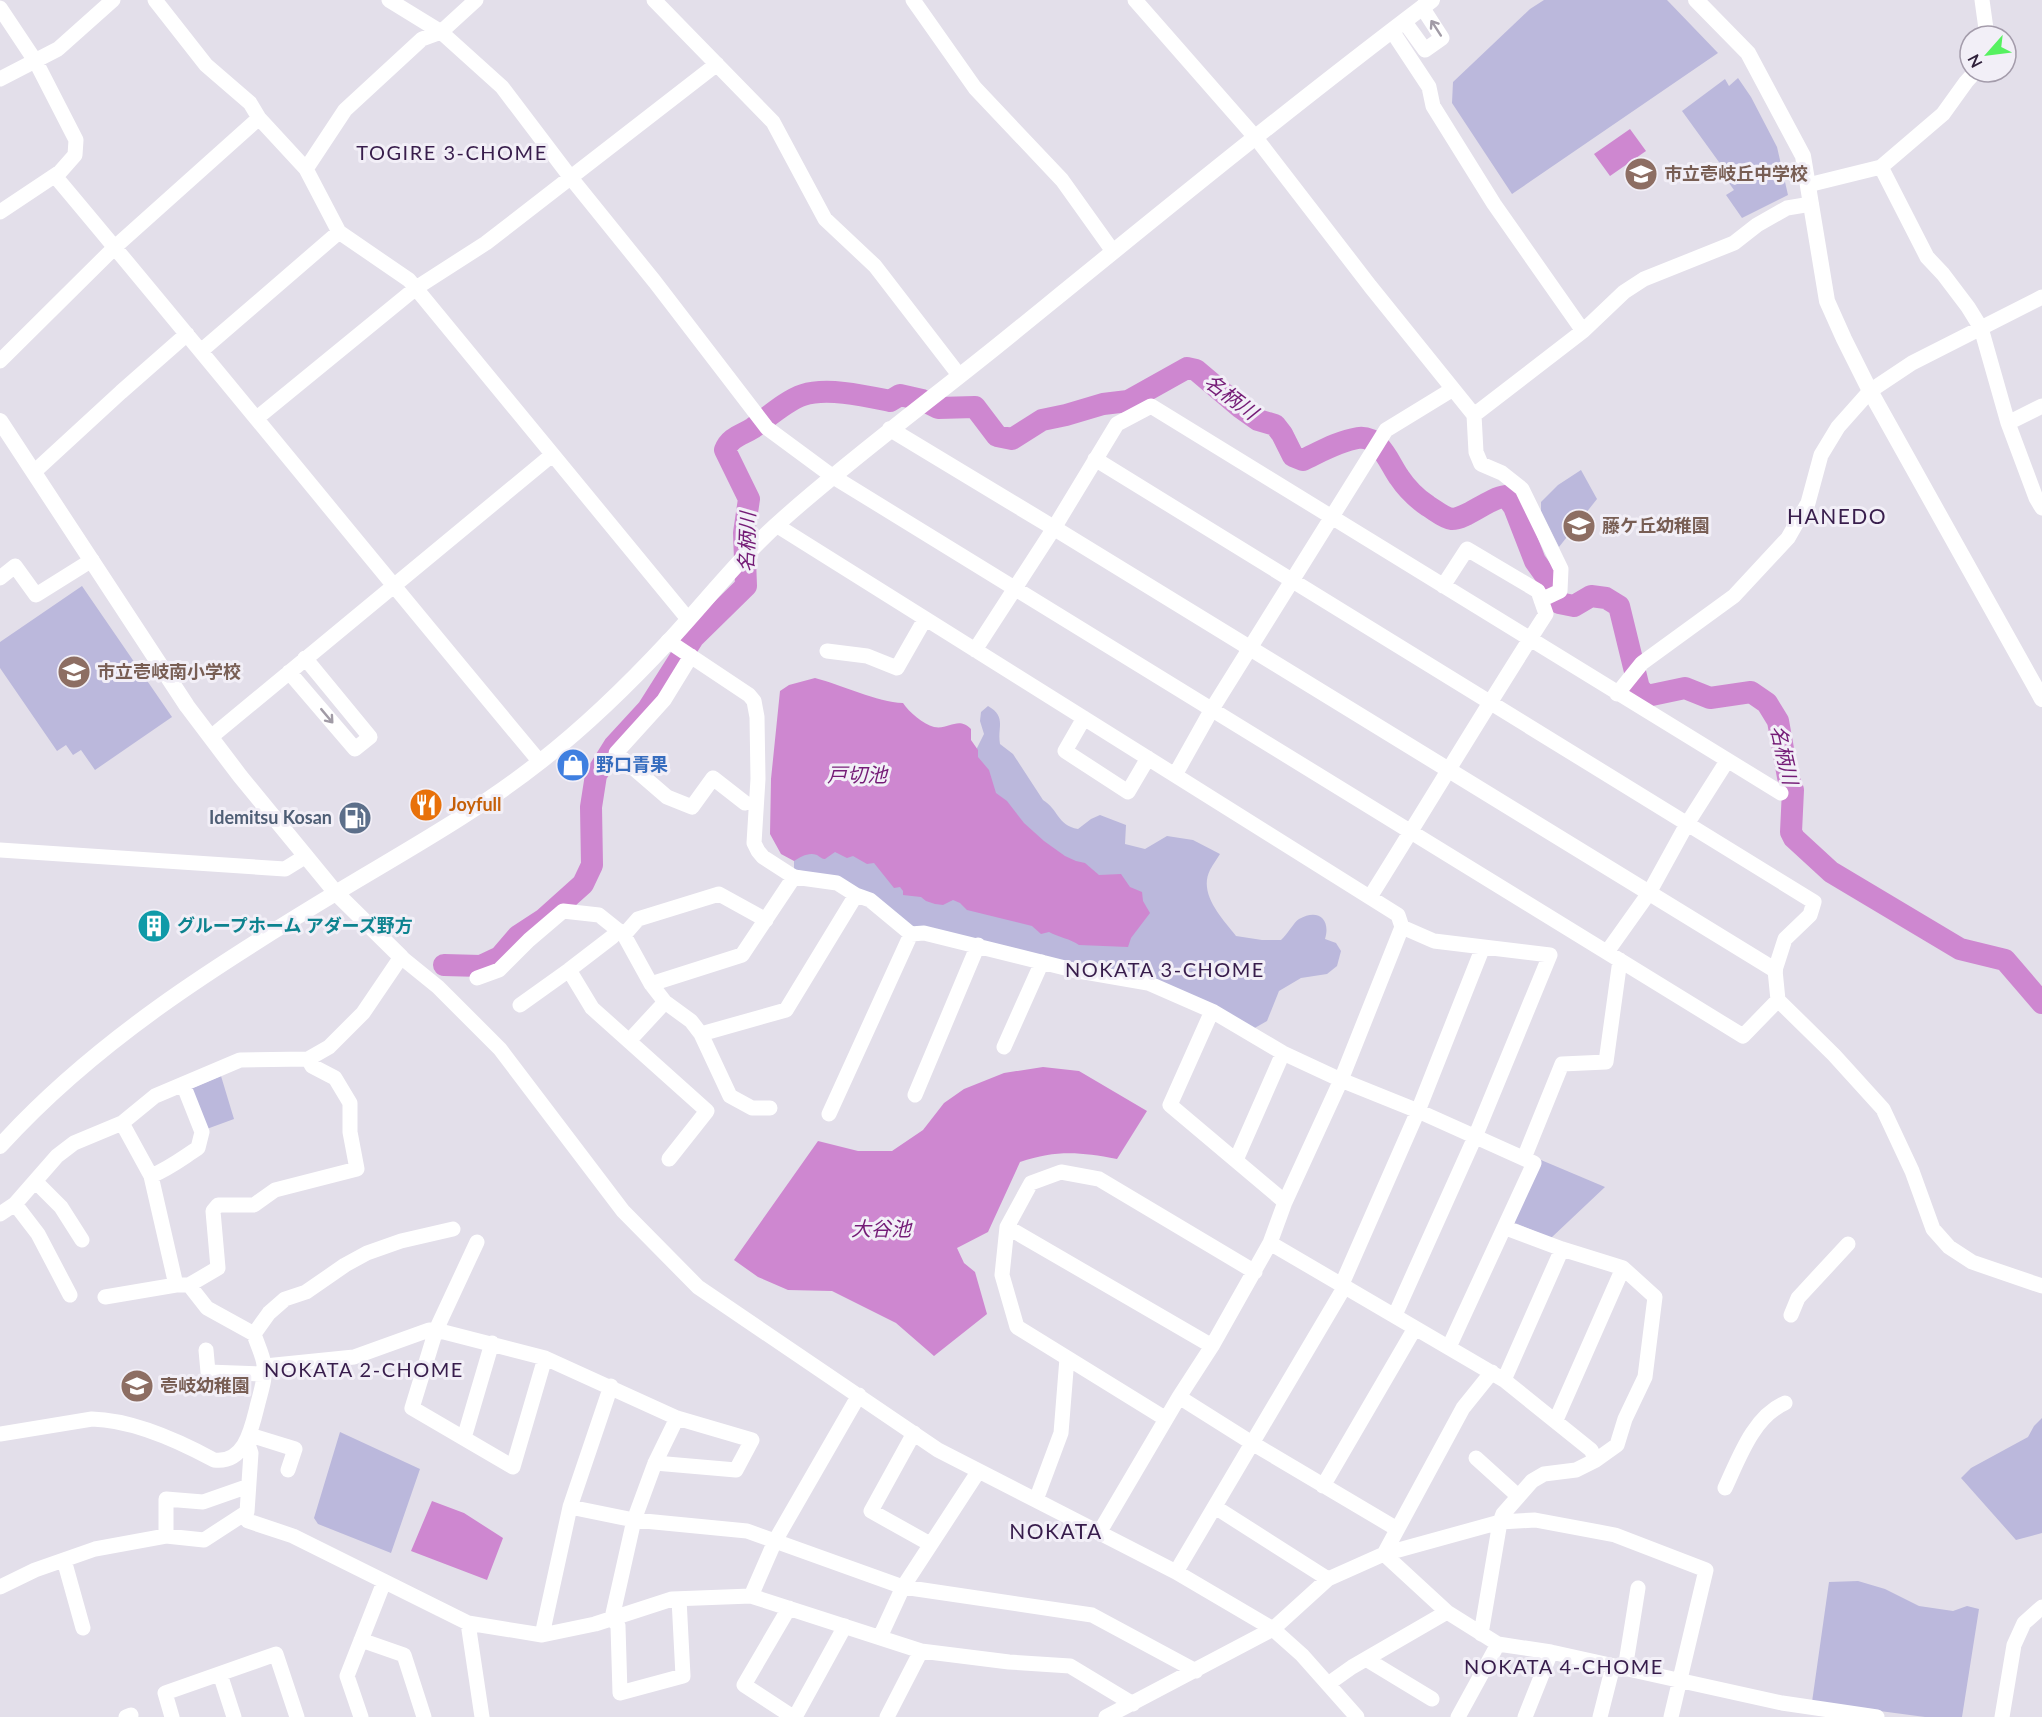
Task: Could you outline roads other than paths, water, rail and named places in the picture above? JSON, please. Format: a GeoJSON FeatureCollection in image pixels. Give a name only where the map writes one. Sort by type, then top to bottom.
{"type":"FeatureCollection","features":[{"type":"Feature","properties":{"kind":"street"},"geometry":{"type":"LineString","coordinates":[[0,79],[58,49],[113,0]]}},
{"type":"Feature","properties":{"kind":"street"},"geometry":{"type":"LineString","coordinates":[[155,0],[206,65],[250,103],[259,118],[306,169],[339,231],[409,280],[552,455],[632,548],[688,619]]}},
{"type":"Feature","properties":{"kind":"street"},"geometry":{"type":"LineString","coordinates":[[389,0],[441,32],[502,87],[762,422],[832,476],[1743,1036],[1778,1000]]}},
{"type":"Feature","properties":{"kind":"street"},"geometry":{"type":"LineString","coordinates":[[306,169],[345,110],[422,39],[441,32],[476,0]]}},
{"type":"Feature","properties":{"kind":"street"},"geometry":{"type":"LineString","coordinates":[[654,0],[773,122],[825,219],[875,266],[954,379]]}},
{"type":"Feature","properties":{"kind":"street"},"geometry":{"type":"LineString","coordinates":[[913,0],[975,88],[1062,180],[1112,250]]}},
{"type":"Feature","properties":{"kind":"street"},"geometry":{"type":"LineString","coordinates":[[1135,0],[1256,138],[1474,415],[1476,452],[1481,464],[1502,473],[1522,489],[1561,569],[1560,591],[1541,600]]}},
{"type":"Feature","properties":{"kind":"street"},"geometry":{"type":"LineString","coordinates":[[1696,0],[1748,53],[1803,156],[1827,301],[1870,392],[2042,699]]}},
{"type":"Feature","properties":{"kind":"street"},"geometry":{"type":"LineString","coordinates":[[1982,0],[1985,24]]}},
{"type":"Feature","properties":{"kind":"street"},"geometry":{"type":"LineString","coordinates":[[745,803],[713,778],[692,807],[667,797],[616,753],[664,700],[688,619],[776,525],[832,476],[1112,250],[1398,26],[1427,4],[1442,38],[1425,50],[1398,26]]}},
{"type":"Feature","properties":{"kind":"street"},"geometry":{"type":"LineString","coordinates":[[0,8],[36,62],[76,140],[75,155],[55,176],[0,212]]}},
{"type":"Feature","properties":{"kind":"street"},"geometry":{"type":"LineString","coordinates":[[1398,26],[1429,87],[1433,106],[1494,204],[1583,331]]}},
{"type":"Feature","properties":{"kind":"street"},"geometry":{"type":"LineString","coordinates":[[257,418],[416,288],[486,243],[717,64]]}},
{"type":"Feature","properties":{"kind":"street"},"geometry":{"type":"LineString","coordinates":[[1808,185],[1881,167],[1943,114],[1965,84]]}},
{"type":"Feature","properties":{"kind":"street"},"geometry":{"type":"LineString","coordinates":[[0,361],[115,247],[259,118]]}},
{"type":"Feature","properties":{"kind":"street"},"geometry":{"type":"LineString","coordinates":[[1881,167],[1927,257],[1981,328],[2007,423],[2042,508]]}},
{"type":"Feature","properties":{"kind":"street"},"geometry":{"type":"LineString","coordinates":[[55,176],[540,762]]}},
{"type":"Feature","properties":{"kind":"street"},"geometry":{"type":"LineString","coordinates":[[1474,415],[1583,331],[1624,292],[1644,279],[1734,243],[1757,225],[1787,208],[1811,204]]}},
{"type":"Feature","properties":{"kind":"street"},"geometry":{"type":"LineString","coordinates":[[201,351],[339,231]]}},
{"type":"Feature","properties":{"kind":"street"},"geometry":{"type":"LineString","coordinates":[[1617,694],[1637,669],[1734,596],[1788,538],[1808,503],[1821,456],[1838,427],[1870,392],[1912,363],[2042,297]]}},
{"type":"Feature","properties":{"kind":"street"},"geometry":{"type":"LineString","coordinates":[[34,472],[187,334]]}},
{"type":"Feature","properties":{"kind":"street"},"geometry":{"type":"LineString","coordinates":[[1175,775],[1212,709],[1386,430],[1453,389]]}},
{"type":"Feature","properties":{"kind":"street"},"geometry":{"type":"LineString","coordinates":[[975,650],[1054,528],[1117,424],[1151,406],[1781,794]]}},
{"type":"Feature","properties":{"kind":"street"},"geometry":{"type":"LineString","coordinates":[[2007,423],[2042,406]]}},
{"type":"Feature","properties":{"kind":"street"},"geometry":{"type":"LineString","coordinates":[[0,421],[187,706],[240,776],[336,893],[401,957],[438,987],[500,1049],[623,1211],[698,1287],[939,1450],[1176,1572],[1273,1629],[1302,1655],[1357,1717]]}},
{"type":"Feature","properties":{"kind":"street"},"geometry":{"type":"LineString","coordinates":[[890,429],[1252,648],[1775,970]]}},
{"type":"Feature","properties":{"kind":"street"},"geometry":{"type":"LineString","coordinates":[[211,737],[552,455]]}},
{"type":"Feature","properties":{"kind":"street"},"geometry":{"type":"LineString","coordinates":[[1095,459],[1814,902],[1810,915],[1785,939],[1775,970],[1778,1000],[1883,1109],[1912,1171],[1933,1229],[1949,1247],[1972,1262],[2042,1286]]}},
{"type":"Feature","properties":{"kind":"street"},"geometry":{"type":"LineString","coordinates":[[776,525],[1370,897],[1398,915],[1402,927],[1341,1080],[1270,1243],[1212,1346],[1179,1397],[1099,1533]]}},
{"type":"Feature","properties":{"kind":"street"},"geometry":{"type":"LineString","coordinates":[[1370,897],[1546,614],[1538,591],[1467,549],[1443,586]]}},
{"type":"Feature","properties":{"kind":"street"},"geometry":{"type":"LineString","coordinates":[[0,578],[15,566],[36,595],[92,560]]}},
{"type":"Feature","properties":{"kind":"street"},"geometry":{"type":"LineString","coordinates":[[827,651],[867,656],[897,668],[925,619]]}},
{"type":"Feature","properties":{"kind":"street"},"geometry":{"type":"LineString","coordinates":[[0,1146],[24,1120],[95,1056],[184,988],[475,808],[540,762],[615,696],[680,649]]}},
{"type":"Feature","properties":{"kind":"street"},"geometry":{"type":"LineString","coordinates":[[680,649],[749,695],[754,701],[757,717],[758,779],[754,843],[763,857],[794,877],[837,883],[856,895],[870,900],[910,934],[924,933],[1094,974],[1148,983],[1212,1011],[1283,1053],[1534,1163],[1506,1228],[1449,1347]]}},
{"type":"Feature","properties":{"kind":"street"},"geometry":{"type":"LineString","coordinates":[[289,672],[355,749],[370,737],[305,658]]}},
{"type":"Feature","properties":{"kind":"street"},"geometry":{"type":"LineString","coordinates":[[1084,718],[1065,751],[1128,792],[1148,758]]}},
{"type":"Feature","properties":{"kind":"street"},"geometry":{"type":"LineString","coordinates":[[1524,1158],[1563,1064],[1606,1062],[1614,956],[1687,824],[1727,761]]}},
{"type":"Feature","properties":{"kind":"street"},"geometry":{"type":"LineString","coordinates":[[0,850],[285,869],[306,856]]}},
{"type":"Feature","properties":{"kind":"street"},"geometry":{"type":"LineString","coordinates":[[651,984],[742,955],[794,877]]}},
{"type":"Feature","properties":{"kind":"street"},"geometry":{"type":"LineString","coordinates":[[520,1005],[612,937],[621,933],[638,918],[719,894],[766,920]]}},
{"type":"Feature","properties":{"kind":"street"},"geometry":{"type":"LineString","coordinates":[[701,1034],[786,1010],[856,895]]}},
{"type":"Feature","properties":{"kind":"street"},"geometry":{"type":"LineString","coordinates":[[477,978],[499,970],[563,911],[599,915],[621,933],[651,984],[665,1002],[691,1021],[701,1034],[730,1096],[752,1107],[770,1108]]}},
{"type":"Feature","properties":{"kind":"street"},"geometry":{"type":"LineString","coordinates":[[1395,1316],[1475,1137],[1550,955],[1434,941],[1402,927]]}},
{"type":"Feature","properties":{"kind":"street"},"geometry":{"type":"LineString","coordinates":[[829,1114],[910,934]]}},
{"type":"Feature","properties":{"kind":"street"},"geometry":{"type":"LineString","coordinates":[[915,1095],[978,945]]}},
{"type":"Feature","properties":{"kind":"street"},"geometry":{"type":"LineString","coordinates":[[1176,1572],[1343,1285],[1418,1111],[1483,947]]}},
{"type":"Feature","properties":{"kind":"street"},"geometry":{"type":"LineString","coordinates":[[0,1214],[15,1204],[57,1156],[74,1143],[122,1123],[155,1096],[240,1060],[308,1059],[329,1047],[363,1013],[401,957]]}},
{"type":"Feature","properties":{"kind":"street"},"geometry":{"type":"LineString","coordinates":[[1004,1047],[1042,962]]}},
{"type":"Feature","properties":{"kind":"street"},"geometry":{"type":"LineString","coordinates":[[569,970],[592,1008],[707,1111],[669,1159]]}},
{"type":"Feature","properties":{"kind":"street"},"geometry":{"type":"LineString","coordinates":[[629,1041],[665,1002]]}},
{"type":"Feature","properties":{"kind":"street"},"geometry":{"type":"LineString","coordinates":[[1212,1011],[1170,1105],[1286,1202]]}},
{"type":"Feature","properties":{"kind":"street"},"geometry":{"type":"LineString","coordinates":[[1236,1160],[1283,1053]]}},
{"type":"Feature","properties":{"kind":"street"},"geometry":{"type":"LineString","coordinates":[[104,1297],[183,1285],[218,1268],[213,1211],[218,1205],[254,1205],[275,1190],[357,1169],[350,1132],[350,1103],[335,1078],[312,1066],[308,1059]]}},
{"type":"Feature","properties":{"kind":"street"},"geometry":{"type":"LineString","coordinates":[[151,1176],[172,1167],[198,1148],[202,1132],[183,1084]]}},
{"type":"Feature","properties":{"kind":"street"},"geometry":{"type":"LineString","coordinates":[[0,1434],[103,1419],[164,1435],[214,1460],[223,1461],[241,1450],[248,1438],[264,1370],[254,1334],[207,1308],[183,1285],[151,1176],[122,1123]]}},
{"type":"Feature","properties":{"kind":"street"},"geometry":{"type":"LineString","coordinates":[[1166,1419],[1017,1327],[1002,1275],[1007,1227],[1031,1183],[1061,1172],[1099,1179],[1255,1272]]}},
{"type":"Feature","properties":{"kind":"street"},"geometry":{"type":"LineString","coordinates":[[35,1181],[61,1207],[82,1240]]}},
{"type":"Feature","properties":{"kind":"street"},"geometry":{"type":"LineString","coordinates":[[15,1204],[38,1234],[70,1295]]}},
{"type":"Feature","properties":{"kind":"street"},"geometry":{"type":"LineString","coordinates":[[1007,1227],[1212,1346]]}},
{"type":"Feature","properties":{"kind":"street"},"geometry":{"type":"LineString","coordinates":[[1481,1634],[1503,1514],[1532,1481],[1544,1474],[1576,1470],[1596,1460],[1617,1445],[1625,1419],[1645,1377],[1655,1297],[1623,1268],[1506,1228]]}},
{"type":"Feature","properties":{"kind":"street"},"geometry":{"type":"LineString","coordinates":[[254,1334],[269,1313],[285,1299],[306,1292],[367,1253],[401,1241],[453,1229]]}},
{"type":"Feature","properties":{"kind":"street"},"geometry":{"type":"LineString","coordinates":[[477,1242],[436,1330],[412,1408],[513,1467],[545,1358]]}},
{"type":"Feature","properties":{"kind":"street"},"geometry":{"type":"LineString","coordinates":[[1270,1243],[1498,1376],[1556,1420],[1591,1450],[1596,1460]]}},
{"type":"Feature","properties":{"kind":"street"},"geometry":{"type":"LineString","coordinates":[[1791,1316],[1798,1298],[1848,1244]]}},
{"type":"Feature","properties":{"kind":"street"},"geometry":{"type":"LineString","coordinates":[[1384,1554],[1463,1408],[1498,1376],[1562,1249]]}},
{"type":"Feature","properties":{"kind":"street"},"geometry":{"type":"LineString","coordinates":[[1556,1420],[1623,1268]]}},
{"type":"Feature","properties":{"kind":"street"},"geometry":{"type":"LineString","coordinates":[[1323,1486],[1415,1328]]}},
{"type":"Feature","properties":{"kind":"street"},"geometry":{"type":"LineString","coordinates":[[206,1350],[208,1372],[264,1370],[354,1357],[429,1330],[436,1330],[545,1358],[677,1418],[752,1440],[736,1470],[655,1462]]}},
{"type":"Feature","properties":{"kind":"street"},"geometry":{"type":"LineString","coordinates":[[464,1438],[492,1343]]}},
{"type":"Feature","properties":{"kind":"street"},"geometry":{"type":"LineString","coordinates":[[1036,1500],[1061,1433],[1067,1358]]}},
{"type":"Feature","properties":{"kind":"street"},"geometry":{"type":"LineString","coordinates":[[542,1635],[570,1507],[610,1386]]}},
{"type":"Feature","properties":{"kind":"street"},"geometry":{"type":"LineString","coordinates":[[751,1596],[775,1541],[859,1395]]}},
{"type":"Feature","properties":{"kind":"street"},"geometry":{"type":"LineString","coordinates":[[1179,1397],[1397,1530]]}},
{"type":"Feature","properties":{"kind":"street"},"geometry":{"type":"LineString","coordinates":[[1725,1488],[1750,1436],[1774,1407],[1785,1402]]}},
{"type":"Feature","properties":{"kind":"street"},"geometry":{"type":"LineString","coordinates":[[677,1418],[655,1462],[634,1520],[612,1618],[618,1626],[620,1693],[682,1676],[679,1599]]}},
{"type":"Feature","properties":{"kind":"street"},"geometry":{"type":"LineString","coordinates":[[914,1432],[872,1511],[930,1544]]}},
{"type":"Feature","properties":{"kind":"street"},"geometry":{"type":"LineString","coordinates":[[248,1438],[295,1449],[288,1470]]}},
{"type":"Feature","properties":{"kind":"street"},"geometry":{"type":"LineString","coordinates":[[0,1587],[35,1570],[95,1549],[166,1536],[204,1540],[247,1512],[251,1453],[248,1438]]}},
{"type":"Feature","properties":{"kind":"street"},"geometry":{"type":"LineString","coordinates":[[1476,1458],[1518,1496]]}},
{"type":"Feature","properties":{"kind":"street"},"geometry":{"type":"LineString","coordinates":[[880,1637],[903,1587],[978,1472]]}},
{"type":"Feature","properties":{"kind":"street"},"geometry":{"type":"LineString","coordinates":[[166,1536],[166,1499],[203,1502],[248,1488]]}},
{"type":"Feature","properties":{"kind":"street"},"geometry":{"type":"LineString","coordinates":[[570,1507],[634,1520],[747,1531],[903,1587],[1092,1615],[1196,1671]]}},
{"type":"Feature","properties":{"kind":"street"},"geometry":{"type":"LineString","coordinates":[[1215,1507],[1328,1579]]}},
{"type":"Feature","properties":{"kind":"street"},"geometry":{"type":"LineString","coordinates":[[244,1515],[248,1521],[293,1536],[468,1623],[542,1635],[679,1599],[751,1596],[921,1651],[1009,1662],[1070,1666],[1133,1704]]}},
{"type":"Feature","properties":{"kind":"street"},"geometry":{"type":"LineString","coordinates":[[1106,1717],[1273,1629],[1328,1579],[1384,1554],[1500,1521],[1535,1520],[1616,1535],[1706,1570],[1671,1717]]}},
{"type":"Feature","properties":{"kind":"street"},"geometry":{"type":"LineString","coordinates":[[1384,1554],[1447,1612],[1498,1644],[1551,1652],[1782,1703],[1877,1717]]}},
{"type":"Feature","properties":{"kind":"street"},"geometry":{"type":"LineString","coordinates":[[64,1560],[83,1628]]}},
{"type":"Feature","properties":{"kind":"street"},"geometry":{"type":"LineString","coordinates":[[361,1717],[347,1676],[384,1582]]}},
{"type":"Feature","properties":{"kind":"street"},"geometry":{"type":"LineString","coordinates":[[1600,1717],[1619,1668],[1638,1588]]}},
{"type":"Feature","properties":{"kind":"street"},"geometry":{"type":"LineString","coordinates":[[2002,1717],[2014,1645],[2024,1623],[2042,1607]]}},
{"type":"Feature","properties":{"kind":"street"},"geometry":{"type":"LineString","coordinates":[[789,1608],[744,1685],[794,1717],[845,1626]]}},
{"type":"Feature","properties":{"kind":"street"},"geometry":{"type":"LineString","coordinates":[[1328,1684],[1447,1612]]}},
{"type":"Feature","properties":{"kind":"street"},"geometry":{"type":"LineString","coordinates":[[468,1623],[482,1717]]}},
{"type":"Feature","properties":{"kind":"street"},"geometry":{"type":"LineString","coordinates":[[361,1641],[404,1655],[424,1717]]}},
{"type":"Feature","properties":{"kind":"street"},"geometry":{"type":"LineString","coordinates":[[1458,1717],[1498,1644]]}},
{"type":"Feature","properties":{"kind":"street"},"geometry":{"type":"LineString","coordinates":[[888,1717],[921,1651]]}},
{"type":"Feature","properties":{"kind":"street"},"geometry":{"type":"LineString","coordinates":[[1525,1717],[1551,1652]]}},
{"type":"Feature","properties":{"kind":"street"},"geometry":{"type":"LineString","coordinates":[[172,1717],[165,1693],[276,1654],[297,1717]]}},
{"type":"Feature","properties":{"kind":"street"},"geometry":{"type":"LineString","coordinates":[[1366,1659],[1432,1699]]}},
{"type":"Feature","properties":{"kind":"street"},"geometry":{"type":"LineString","coordinates":[[220,1674],[234,1717]]}},
{"type":"Feature","properties":{"kind":"water"},"geometry":{"type":"Polygon","coordinates":[[[1630,129],[1646,151],[1610,176],[1594,154],[1630,129]]]}},
{"type":"Feature","properties":{"kind":"water","name":"戸切池"},"geometry":{"type":"Polygon","coordinates":[[[815,678],[871,696],[903,703],[917,717],[934,727],[958,723],[971,729],[971,740],[978,750],[978,757],[989,770],[996,793],[1007,801],[1024,823],[1065,856],[1085,863],[1099,875],[1121,874],[1130,887],[1142,892],[1143,901],[1150,913],[1131,938],[1128,947],[1079,945],[1049,932],[1041,934],[1032,926],[967,910],[953,900],[943,905],[926,901],[921,897],[903,895],[900,887],[894,888],[874,863],[867,864],[853,856],[847,858],[835,852],[825,859],[811,854],[794,861],[781,854],[770,834],[771,779],[780,691],[789,685],[815,678]]]}},
{"type":"Feature","properties":{"kind":"water","name":"大谷池"},"geometry":{"type":"Polygon","coordinates":[[[1043,1067],[1079,1071],[1147,1111],[1117,1159],[1068,1153],[1045,1155],[1020,1162],[988,1232],[957,1248],[964,1263],[975,1272],[987,1314],[934,1356],[896,1323],[832,1291],[788,1290],[758,1277],[734,1260],[818,1141],[858,1151],[892,1151],[923,1130],[944,1103],[964,1089],[1004,1073],[1043,1067]]]}},
{"type":"Feature","properties":{"kind":"water"},"geometry":{"type":"Polygon","coordinates":[[[432,1501],[464,1513],[503,1538],[487,1580],[411,1551],[432,1501]]]}},
{"type":"Feature","properties":{"kind":"waterway","name":"名柄川"},"geometry":{"type":"LineString","coordinates":[[444,965],[481,966],[500,957],[518,936],[544,919],[583,884],[592,865],[591,807],[596,775],[614,746],[648,709],[693,638],[746,586],[744,533],[749,499],[725,450],[733,439],[797,397],[823,392],[846,393],[890,401],[900,395],[922,400],[938,408],[975,407],[997,436],[1012,439],[1042,420],[1103,404],[1128,401],[1187,368],[1196,370],[1258,420],[1275,425],[1293,456],[1303,460],[1351,439],[1366,438],[1378,445],[1412,493],[1440,514],[1452,519],[1464,516],[1492,500],[1506,496],[1514,507],[1535,561],[1550,582],[1559,603],[1574,606],[1591,596],[1606,598],[1619,606],[1639,688],[1647,696],[1685,688],[1710,698],[1751,692],[1767,703],[1778,721],[1788,777],[1793,790],[1791,832],[1794,838],[1831,872],[1960,949],[2005,960],[2042,1003]]}},
{"type":"Feature","properties":{"kind":"place","name":"市立壱岐丘中学校"},"geometry":{"type":"Point","coordinates":[1641,174]}},
{"type":"Feature","properties":{"kind":"place","name":"藤ケ丘幼稚園"},"geometry":{"type":"Point","coordinates":[1579,526]}},
{"type":"Feature","properties":{"kind":"place","name":"市立壱岐南小学校"},"geometry":{"type":"Point","coordinates":[74,672]}},
{"type":"Feature","properties":{"kind":"place","name":"野口青果"},"geometry":{"type":"Point","coordinates":[573,765]}},
{"type":"Feature","properties":{"kind":"place","name":"Joyfull"},"geometry":{"type":"Point","coordinates":[426,805]}},
{"type":"Feature","properties":{"kind":"place","name":"Idemitsu Kosan"},"geometry":{"type":"Point","coordinates":[355,818]}},
{"type":"Feature","properties":{"kind":"place","name":"グループホーム アダーズ野方"},"geometry":{"type":"Point","coordinates":[154,926]}},
{"type":"Feature","properties":{"kind":"place","name":"壱岐幼稚園"},"geometry":{"type":"Point","coordinates":[137,1386]}},
{"type":"Feature","properties":{"kind":"district","name":"TOGIRE 3-CHOME"},"geometry":{"type":"Point","coordinates":[452,153]}},
{"type":"Feature","properties":{"kind":"district","name":"HANEDO"},"geometry":{"type":"Point","coordinates":[1837,517]}},
{"type":"Feature","properties":{"kind":"district","name":"NOKATA 3-CHOME"},"geometry":{"type":"Point","coordinates":[1165,970]}},
{"type":"Feature","properties":{"kind":"district","name":"NOKATA 2-CHOME"},"geometry":{"type":"Point","coordinates":[364,1370]}},
{"type":"Feature","properties":{"kind":"district","name":"NOKATA"},"geometry":{"type":"Point","coordinates":[1056,1532]}},
{"type":"Feature","properties":{"kind":"district","name":"NOKATA 4-CHOME"},"geometry":{"type":"Point","coordinates":[1564,1667]}}]}
